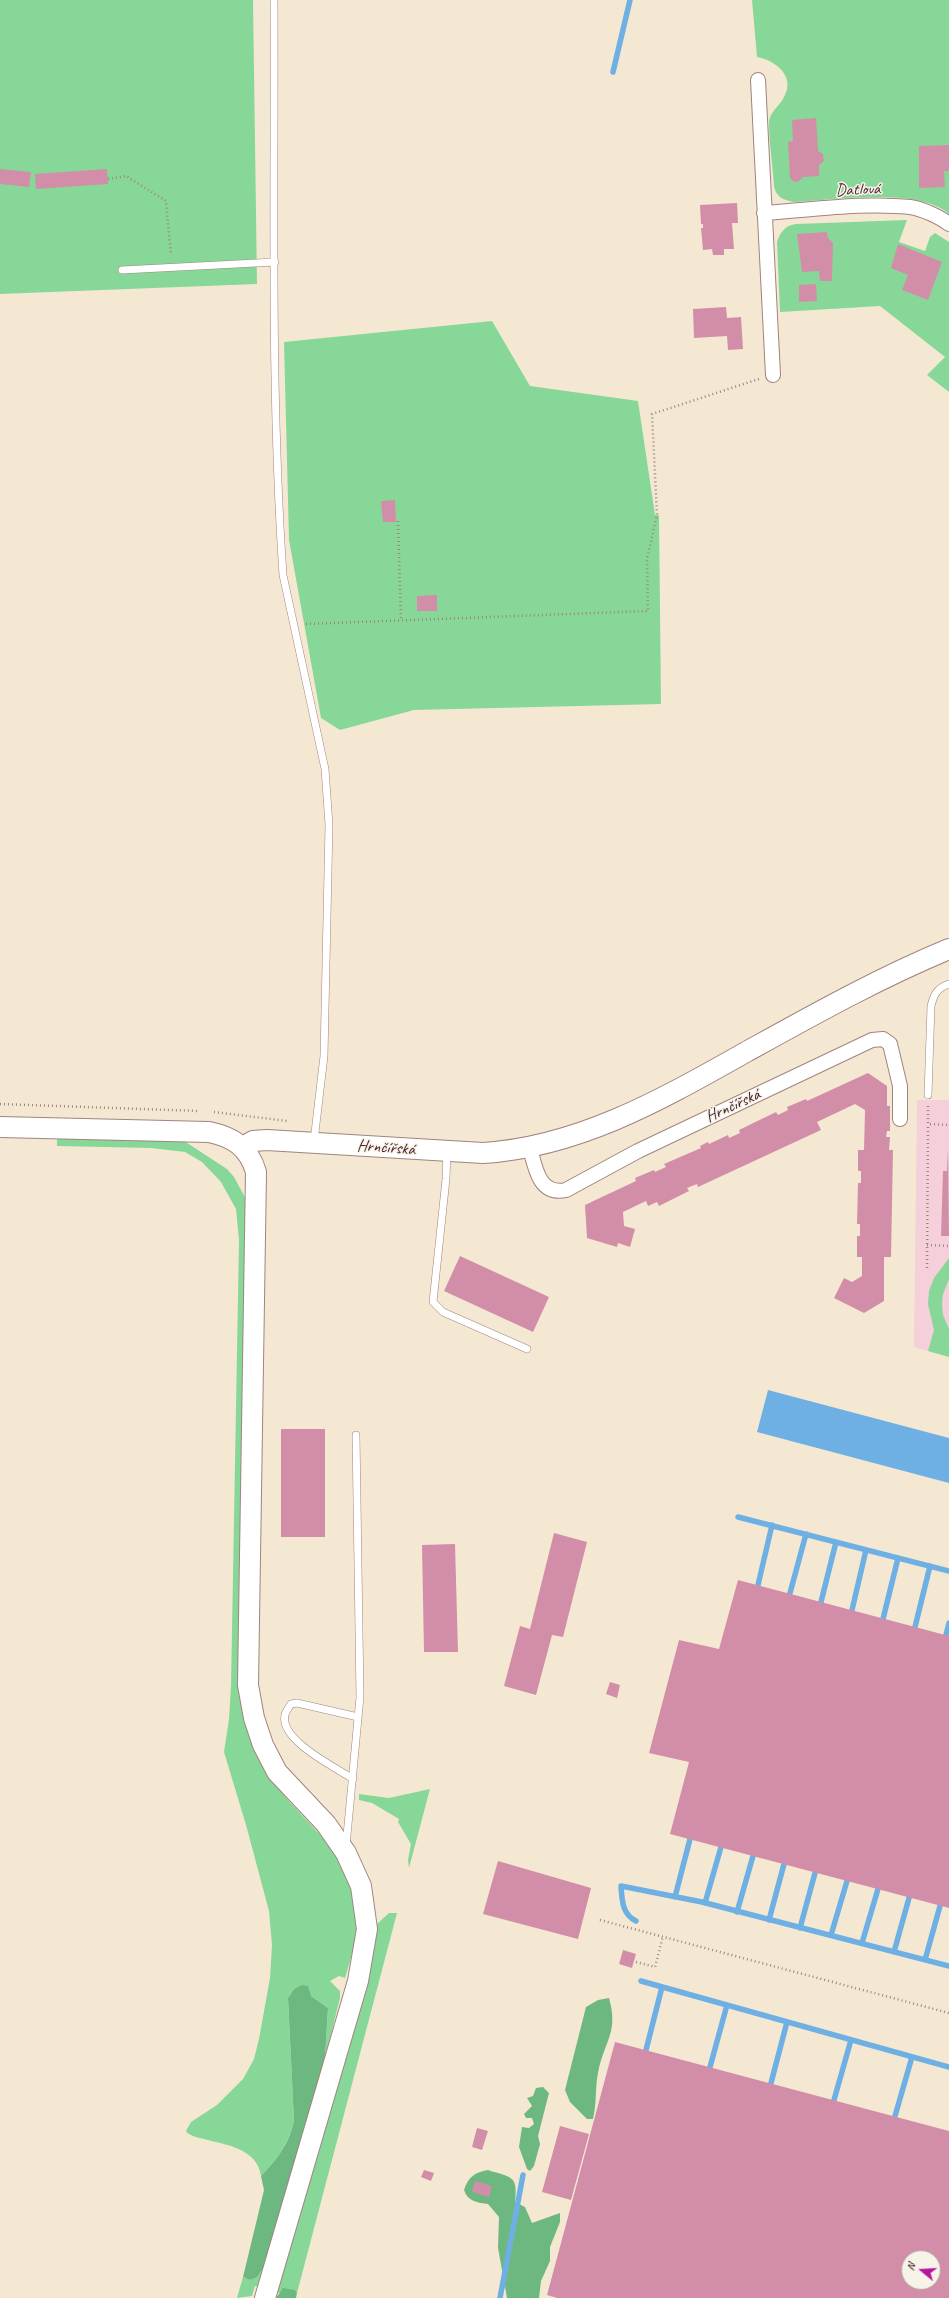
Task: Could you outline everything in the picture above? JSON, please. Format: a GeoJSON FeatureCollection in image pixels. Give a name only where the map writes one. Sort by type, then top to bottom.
{"type":"FeatureCollection","features":[{"type":"Feature","properties":{"kind":"street"},"geometry":{"type":"LineString","coordinates":[[758,80],[773,375]]}},
{"type":"Feature","properties":{"kind":"street","name":"Datlová"},"geometry":{"type":"LineString","coordinates":[[764,213],[877,206],[912,207],[942,219],[949,224]]}},
{"type":"Feature","properties":{"kind":"street","name":"Hrnčířská"},"geometry":{"type":"LineString","coordinates":[[243,1147],[259,1140],[446,1152],[483,1153],[530,1148],[579,1134],[658,1100],[852,994],[949,949]]}},
{"type":"Feature","properties":{"kind":"street","name":"Hrnčířská"},"geometry":{"type":"LineString","coordinates":[[530,1148],[536,1171],[542,1183],[554,1191],[566,1190],[673,1134],[872,1040],[883,1039],[890,1044],[900,1086],[900,1119]]}},
{"type":"Feature","properties":{"kind":"street"},"geometry":{"type":"LineString","coordinates":[[0,1127],[196,1131],[220,1134],[243,1147],[253,1161],[256,1180],[248,1685],[256,1725],[263,1745],[277,1772],[326,1824],[346,1853],[361,1886],[367,1929],[359,1974],[265,2298]]}},
{"type":"Feature","properties":{"kind":"lane"},"geometry":{"type":"LineString","coordinates":[[274,0],[276,465],[283,575],[325,768],[329,825],[324,1056],[313,1143]]}},
{"type":"Feature","properties":{"kind":"lane"},"geometry":{"type":"LineString","coordinates":[[122,270],[275,262]]}},
{"type":"Feature","properties":{"kind":"lane"},"geometry":{"type":"LineString","coordinates":[[928,1095],[931,1006],[934,994],[942,987],[949,984]]}},
{"type":"Feature","properties":{"kind":"lane"},"geometry":{"type":"LineString","coordinates":[[446,1152],[446,1179],[433,1302],[443,1312],[526,1349]]}},
{"type":"Feature","properties":{"kind":"lane"},"geometry":{"type":"LineString","coordinates":[[346,1853],[360,1697],[356,1435]]}},
{"type":"Feature","properties":{"kind":"lane"},"geometry":{"type":"LineString","coordinates":[[353,1779],[301,1746],[292,1737],[286,1726],[284,1716],[291,1704],[297,1703],[358,1717]]}},
{"type":"Feature","properties":{"kind":"path"},"geometry":{"type":"LineString","coordinates":[[108,179],[126,176],[166,201],[172,267]]}},
{"type":"Feature","properties":{"kind":"path"},"geometry":{"type":"LineString","coordinates":[[294,625],[648,611],[647,559],[657,516],[652,414],[773,375]]}},
{"type":"Feature","properties":{"kind":"path"},"geometry":{"type":"LineString","coordinates":[[398,521],[401,621]]}},
{"type":"Feature","properties":{"kind":"path"},"geometry":{"type":"LineString","coordinates":[[927,1268],[928,1095]]}},
{"type":"Feature","properties":{"kind":"path"},"geometry":{"type":"LineString","coordinates":[[928,1124],[949,1125]]}},
{"type":"Feature","properties":{"kind":"path"},"geometry":{"type":"LineString","coordinates":[[926,1245],[949,1246]]}},
{"type":"Feature","properties":{"kind":"path"},"geometry":{"type":"LineString","coordinates":[[600,1920],[949,2012]]}},
{"type":"Feature","properties":{"kind":"path"},"geometry":{"type":"LineString","coordinates":[[636,1962],[654,1967],[663,1936]]}},
{"type":"Feature","properties":{"kind":"shaded area"},"geometry":{"type":"Polygon","coordinates":[[[917,1100],[949,1100],[949,1357],[914,1347],[917,1100]]]}},
{"type":"Feature","properties":{"kind":"green space"},"geometry":{"type":"Polygon","coordinates":[[[0,0],[253,0],[257,284],[0,294],[0,0]]]}},
{"type":"Feature","properties":{"kind":"green space"},"geometry":{"type":"Polygon","coordinates":[[[752,0],[949,0],[949,214],[935,206],[917,200],[875,197],[794,202],[784,199],[777,194],[774,187],[769,119],[784,97],[787,89],[787,82],[782,70],[777,65],[757,57],[752,0]]]}},
{"type":"Feature","properties":{"kind":"green space"},"geometry":{"type":"Polygon","coordinates":[[[907,220],[899,242],[925,251],[930,237],[935,233],[949,242],[949,392],[927,375],[945,357],[880,306],[780,312],[777,242],[786,227],[796,224],[907,220]]]}},
{"type":"Feature","properties":{"kind":"green space"},"geometry":{"type":"Polygon","coordinates":[[[492,321],[530,386],[638,401],[655,515],[659,515],[661,704],[414,710],[340,730],[321,718],[289,540],[284,342],[492,321]]]}},
{"type":"Feature","properties":{"kind":"green space"},"geometry":{"type":"Polygon","coordinates":[[[57,1136],[181,1139],[227,1169],[234,1177],[247,1201],[243,1710],[254,1746],[262,1764],[272,1780],[286,1798],[329,1845],[340,1862],[349,1881],[355,1902],[356,1928],[345,1978],[339,1976],[330,1981],[340,1991],[340,1998],[325,2058],[328,2008],[311,1996],[301,1985],[294,1989],[288,1998],[294,2121],[286,2144],[261,2176],[257,2164],[249,2155],[237,2148],[191,2135],[186,2131],[191,2122],[217,2105],[243,2079],[254,2059],[270,1978],[272,1945],[269,1911],[246,1825],[224,1752],[229,1719],[231,1686],[239,1240],[236,1209],[221,1182],[202,1162],[185,1152],[151,1148],[57,1146],[57,1136]]]}},
{"type":"Feature","properties":{"kind":"green space"},"geometry":{"type":"Polygon","coordinates":[[[949,1258],[949,1279],[943,1294],[942,1304],[943,1315],[949,1329],[949,1357],[928,1351],[934,1330],[928,1304],[929,1291],[934,1278],[949,1258]]]}},
{"type":"Feature","properties":{"kind":"green space"},"geometry":{"type":"Polygon","coordinates":[[[430,1789],[409,1868],[408,1860],[411,1844],[398,1822],[399,1819],[372,1803],[359,1800],[359,1794],[389,1798],[430,1789]]]}},
{"type":"Feature","properties":{"kind":"green space"},"geometry":{"type":"Polygon","coordinates":[[[389,1913],[397,1913],[297,2293],[295,2290],[278,2293],[276,2298],[274,2298],[377,1924],[389,1913]]]}},
{"type":"Feature","properties":{"kind":"green space"},"geometry":{"type":"Polygon","coordinates":[[[301,1985],[308,1986],[311,1996],[328,2008],[325,2058],[266,2263],[257,2277],[250,2280],[243,2277],[264,2190],[261,2176],[282,2151],[289,2137],[294,2121],[288,1998],[294,1989],[301,1985]]]}},
{"type":"Feature","properties":{"kind":"green space"},"geometry":{"type":"Polygon","coordinates":[[[609,1998],[612,2010],[610,2037],[598,2073],[593,2119],[587,2119],[570,2102],[565,2090],[586,2007],[598,2000],[609,1998]]]}},
{"type":"Feature","properties":{"kind":"green space"},"geometry":{"type":"Polygon","coordinates":[[[543,2087],[549,2093],[538,2136],[540,2144],[534,2166],[530,2171],[527,2169],[519,2147],[522,2127],[529,2128],[534,2124],[532,2118],[526,2118],[524,2114],[532,2106],[527,2098],[533,2096],[536,2088],[543,2087]]]}},
{"type":"Feature","properties":{"kind":"green space"},"geometry":{"type":"Polygon","coordinates":[[[488,2170],[512,2179],[516,2193],[515,2202],[525,2207],[532,2223],[560,2213],[560,2222],[550,2247],[550,2261],[541,2281],[539,2298],[507,2298],[498,2248],[499,2217],[488,2204],[470,2199],[465,2194],[464,2190],[470,2178],[479,2172],[488,2170]]]}},
{"type":"Feature","properties":{"kind":"green space"},"geometry":{"type":"Polygon","coordinates":[[[266,2263],[259,2287],[255,2286],[252,2296],[237,2298],[243,2277],[250,2280],[266,2263]]]}},
{"type":"Feature","properties":{"kind":"green space"},"geometry":{"type":"Polygon","coordinates":[[[283,2288],[295,2290],[297,2293],[296,2298],[276,2298],[283,2288]]]}},
{"type":"Feature","properties":{"kind":"water"},"geometry":{"type":"Polygon","coordinates":[[[768,1390],[949,1438],[949,1483],[757,1432],[768,1390]]]}},
{"type":"Feature","properties":{"kind":"building"},"geometry":{"type":"Polygon","coordinates":[[[816,118],[818,151],[823,154],[824,161],[819,165],[819,176],[803,177],[799,181],[794,182],[790,178],[788,142],[793,141],[792,120],[816,118]]]}},
{"type":"Feature","properties":{"kind":"building"},"geometry":{"type":"Polygon","coordinates":[[[949,145],[949,171],[944,171],[945,187],[919,188],[919,146],[949,145]]]}},
{"type":"Feature","properties":{"kind":"building"},"geometry":{"type":"Polygon","coordinates":[[[0,169],[31,172],[29,187],[0,184],[0,169]]]}},
{"type":"Feature","properties":{"kind":"building"},"geometry":{"type":"Polygon","coordinates":[[[107,169],[108,184],[36,189],[35,174],[107,169]]]}},
{"type":"Feature","properties":{"kind":"building"},"geometry":{"type":"Polygon","coordinates":[[[737,203],[738,223],[732,223],[734,249],[724,249],[724,255],[713,255],[712,249],[703,250],[701,228],[703,228],[703,224],[701,224],[700,205],[737,203]]]}},
{"type":"Feature","properties":{"kind":"building"},"geometry":{"type":"Polygon","coordinates":[[[827,232],[828,238],[833,243],[832,281],[820,281],[819,271],[802,272],[797,234],[827,232]]]}},
{"type":"Feature","properties":{"kind":"building"},"geometry":{"type":"Polygon","coordinates":[[[898,244],[942,262],[928,300],[902,290],[908,275],[891,268],[898,244]]]}},
{"type":"Feature","properties":{"kind":"building"},"geometry":{"type":"Polygon","coordinates":[[[816,284],[817,301],[799,302],[799,285],[816,284]]]}},
{"type":"Feature","properties":{"kind":"building"},"geometry":{"type":"Polygon","coordinates":[[[726,307],[727,318],[741,317],[743,349],[728,350],[727,336],[694,338],[693,309],[726,307]]]}},
{"type":"Feature","properties":{"kind":"building"},"geometry":{"type":"Polygon","coordinates":[[[395,500],[396,522],[383,522],[381,501],[395,500]]]}},
{"type":"Feature","properties":{"kind":"building"},"geometry":{"type":"Polygon","coordinates":[[[437,595],[437,611],[417,611],[417,596],[437,595]]]}},
{"type":"Feature","properties":{"kind":"building"},"geometry":{"type":"Polygon","coordinates":[[[868,1073],[887,1086],[887,1106],[890,1106],[890,1131],[887,1131],[886,1137],[890,1137],[889,1150],[893,1150],[891,1257],[884,1257],[884,1301],[864,1313],[834,1298],[844,1278],[852,1282],[862,1276],[862,1257],[857,1257],[857,1236],[860,1236],[860,1224],[857,1224],[858,1183],[861,1183],[861,1171],[858,1171],[858,1150],[864,1150],[865,1110],[855,1104],[817,1122],[821,1130],[698,1187],[697,1184],[687,1188],[689,1191],[659,1206],[657,1202],[648,1206],[646,1201],[623,1212],[624,1226],[635,1229],[630,1247],[618,1243],[617,1247],[587,1238],[585,1205],[636,1181],[635,1178],[666,1167],[664,1164],[701,1148],[700,1146],[708,1142],[709,1144],[728,1135],[729,1138],[740,1133],[739,1130],[776,1112],[778,1115],[788,1110],[787,1107],[806,1099],[807,1101],[868,1073]]]}},
{"type":"Feature","properties":{"kind":"building"},"geometry":{"type":"Polygon","coordinates":[[[948,1149],[949,1236],[941,1236],[943,1171],[947,1171],[948,1149]]]}},
{"type":"Feature","properties":{"kind":"building"},"geometry":{"type":"Polygon","coordinates":[[[460,1256],[549,1297],[533,1332],[444,1291],[460,1256]]]}},
{"type":"Feature","properties":{"kind":"building"},"geometry":{"type":"Polygon","coordinates":[[[281,1429],[325,1429],[325,1537],[281,1537],[281,1429]]]}},
{"type":"Feature","properties":{"kind":"building"},"geometry":{"type":"Polygon","coordinates":[[[554,1533],[587,1542],[563,1637],[552,1635],[536,1695],[504,1686],[520,1626],[530,1629],[554,1533]]]}},
{"type":"Feature","properties":{"kind":"building"},"geometry":{"type":"Polygon","coordinates":[[[455,1544],[458,1652],[424,1652],[422,1545],[455,1544]]]}},
{"type":"Feature","properties":{"kind":"building"},"geometry":{"type":"Polygon","coordinates":[[[738,1580],[949,1636],[949,1908],[670,1834],[689,1762],[649,1753],[679,1640],[719,1649],[738,1580]]]}},
{"type":"Feature","properties":{"kind":"building"},"geometry":{"type":"Polygon","coordinates":[[[610,1682],[620,1685],[617,1698],[606,1694],[610,1682]]]}},
{"type":"Feature","properties":{"kind":"building"},"geometry":{"type":"Polygon","coordinates":[[[498,1861],[591,1888],[578,1939],[483,1914],[498,1861]]]}},
{"type":"Feature","properties":{"kind":"building"},"geometry":{"type":"Polygon","coordinates":[[[623,1950],[636,1954],[632,1968],[619,1964],[623,1950]]]}},
{"type":"Feature","properties":{"kind":"building"},"geometry":{"type":"Polygon","coordinates":[[[615,2042],[949,2131],[949,2298],[557,2298],[547,2295],[615,2042]]]}},
{"type":"Feature","properties":{"kind":"building"},"geometry":{"type":"Polygon","coordinates":[[[560,2126],[589,2134],[571,2200],[542,2192],[560,2126]]]}},
{"type":"Feature","properties":{"kind":"building"},"geometry":{"type":"Polygon","coordinates":[[[477,2128],[488,2131],[482,2150],[472,2147],[477,2128]]]}},
{"type":"Feature","properties":{"kind":"building"},"geometry":{"type":"Polygon","coordinates":[[[424,2170],[434,2173],[431,2181],[421,2177],[424,2170]]]}},
{"type":"Feature","properties":{"kind":"building"},"geometry":{"type":"Polygon","coordinates":[[[475,2181],[492,2186],[489,2197],[472,2192],[475,2181]]]}},
{"type":"Feature","properties":{"kind":"waterway"},"geometry":{"type":"LineString","coordinates":[[613,72],[630,0]]}},
{"type":"Feature","properties":{"kind":"waterway"},"geometry":{"type":"LineString","coordinates":[[738,1517],[949,1571]]}},
{"type":"Feature","properties":{"kind":"waterway"},"geometry":{"type":"LineString","coordinates":[[758,1585],[772,1525]]}},
{"type":"Feature","properties":{"kind":"waterway"},"geometry":{"type":"LineString","coordinates":[[790,1593],[806,1534]]}},
{"type":"Feature","properties":{"kind":"waterway"},"geometry":{"type":"LineString","coordinates":[[821,1602],[836,1542]]}},
{"type":"Feature","properties":{"kind":"waterway"},"geometry":{"type":"LineString","coordinates":[[852,1610],[866,1550]]}},
{"type":"Feature","properties":{"kind":"waterway"},"geometry":{"type":"LineString","coordinates":[[883,1619],[898,1558]]}},
{"type":"Feature","properties":{"kind":"waterway"},"geometry":{"type":"LineString","coordinates":[[915,1627],[930,1566]]}},
{"type":"Feature","properties":{"kind":"waterway"},"geometry":{"type":"LineString","coordinates":[[946,1635],[949,1623]]}},
{"type":"Feature","properties":{"kind":"waterway"},"geometry":{"type":"LineString","coordinates":[[675,1897],[690,1839]]}},
{"type":"Feature","properties":{"kind":"waterway"},"geometry":{"type":"LineString","coordinates":[[705,1903],[721,1847]]}},
{"type":"Feature","properties":{"kind":"waterway"},"geometry":{"type":"LineString","coordinates":[[737,1912],[753,1856]]}},
{"type":"Feature","properties":{"kind":"waterway"},"geometry":{"type":"LineString","coordinates":[[769,1920],[784,1864]]}},
{"type":"Feature","properties":{"kind":"waterway"},"geometry":{"type":"LineString","coordinates":[[800,1928],[815,1873]]}},
{"type":"Feature","properties":{"kind":"waterway"},"geometry":{"type":"LineString","coordinates":[[831,1935],[847,1881]]}},
{"type":"Feature","properties":{"kind":"waterway"},"geometry":{"type":"LineString","coordinates":[[636,1921],[625,1911],[622,1901],[621,1886],[702,1902],[949,1966]]}},
{"type":"Feature","properties":{"kind":"waterway"},"geometry":{"type":"LineString","coordinates":[[862,1943],[878,1889]]}},
{"type":"Feature","properties":{"kind":"waterway"},"geometry":{"type":"LineString","coordinates":[[894,1952],[909,1898]]}},
{"type":"Feature","properties":{"kind":"waterway"},"geometry":{"type":"LineString","coordinates":[[925,1960],[940,1906]]}},
{"type":"Feature","properties":{"kind":"waterway"},"geometry":{"type":"LineString","coordinates":[[641,1981],[949,2067]]}},
{"type":"Feature","properties":{"kind":"waterway"},"geometry":{"type":"LineString","coordinates":[[646,2050],[662,1987]]}},
{"type":"Feature","properties":{"kind":"waterway"},"geometry":{"type":"LineString","coordinates":[[710,2067],[727,2005]]}},
{"type":"Feature","properties":{"kind":"waterway"},"geometry":{"type":"LineString","coordinates":[[771,2083],[787,2022]]}},
{"type":"Feature","properties":{"kind":"waterway"},"geometry":{"type":"LineString","coordinates":[[834,2100],[851,2040]]}},
{"type":"Feature","properties":{"kind":"waterway"},"geometry":{"type":"LineString","coordinates":[[895,2116],[912,2057]]}},
{"type":"Feature","properties":{"kind":"waterway"},"geometry":{"type":"LineString","coordinates":[[500,2298],[523,2175]]}}]}
